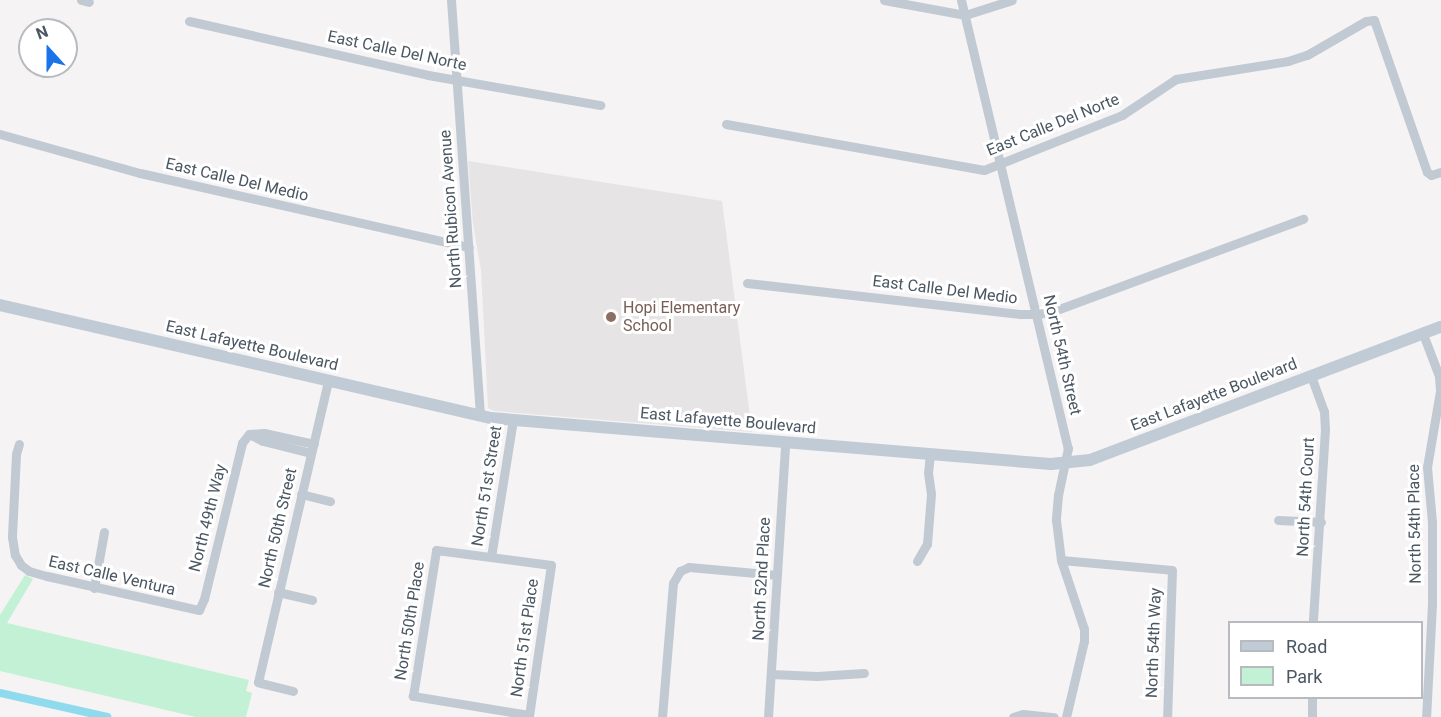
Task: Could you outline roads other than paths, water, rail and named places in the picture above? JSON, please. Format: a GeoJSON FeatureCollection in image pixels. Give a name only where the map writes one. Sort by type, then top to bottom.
{"type":"FeatureCollection","features":[{"type":"Feature","properties":{"kind":"street","name":"North Rubicon Avenue"},"geometry":{"type":"LineString","coordinates":[[451,0],[480,416]]}},
{"type":"Feature","properties":{"kind":"street"},"geometry":{"type":"LineString","coordinates":[[884,0],[965,15],[1012,0]]}},
{"type":"Feature","properties":{"kind":"street","name":"North 54th Street"},"geometry":{"type":"LineString","coordinates":[[961,0],[1068,448],[1058,495],[1056,520],[1061,560],[1083,629],[1084,641],[1066,717]]}},
{"type":"Feature","properties":{"kind":"street","name":"East Calle Del Norte"},"geometry":{"type":"LineString","coordinates":[[726,124],[984,170],[999,162],[1122,115],[1176,79],[1288,61],[1307,55],[1366,21],[1374,20],[1427,172],[1431,175],[1441,172]]}},
{"type":"Feature","properties":{"kind":"street","name":"East Calle Del Norte"},"geometry":{"type":"LineString","coordinates":[[189,21],[456,80],[600,105]]}},
{"type":"Feature","properties":{"kind":"street","name":"East Calle Del Medio"},"geometry":{"type":"LineString","coordinates":[[0,134],[140,173],[469,247]]}},
{"type":"Feature","properties":{"kind":"street","name":"East Calle Del Medio"},"geometry":{"type":"LineString","coordinates":[[747,283],[1036,314],[1051,312],[1303,219]]}},
{"type":"Feature","properties":{"kind":"street","name":"East Lafayette Boulevard"},"geometry":{"type":"LineString","coordinates":[[0,305],[480,416],[785,443],[1065,464],[1090,460],[1441,327]]}},
{"type":"Feature","properties":{"kind":"street","name":"North 54th Place"},"geometry":{"type":"LineString","coordinates":[[1423,334],[1439,376],[1440,391],[1427,467],[1437,605],[1426,717]]}},
{"type":"Feature","properties":{"kind":"street","name":"North 54th Court"},"geometry":{"type":"LineString","coordinates":[[1311,376],[1324,411],[1321,522],[1313,621]]}},
{"type":"Feature","properties":{"kind":"street","name":"North 50th Street"},"geometry":{"type":"LineString","coordinates":[[293,691],[258,682],[328,381]]}},
{"type":"Feature","properties":{"kind":"street","name":"North 51st Street"},"geometry":{"type":"LineString","coordinates":[[491,557],[513,420]]}},
{"type":"Feature","properties":{"kind":"street","name":"North 49th Way"},"geometry":{"type":"LineString","coordinates":[[199,609],[207,588],[242,442],[249,434],[264,433],[284,442],[313,448]]}},
{"type":"Feature","properties":{"kind":"street","name":"North 52nd Place"},"geometry":{"type":"LineString","coordinates":[[768,717],[785,443]]}},
{"type":"Feature","properties":{"kind":"street","name":"East Calle Ventura"},"geometry":{"type":"LineString","coordinates":[[19,444],[16,454],[12,537],[15,555],[21,565],[29,571],[94,588],[199,609]]}},
{"type":"Feature","properties":{"kind":"street"},"geometry":{"type":"LineString","coordinates":[[917,561],[927,544],[931,494],[928,473],[930,454]]}},
{"type":"Feature","properties":{"kind":"street"},"geometry":{"type":"LineString","coordinates":[[301,494],[330,501]]}},
{"type":"Feature","properties":{"kind":"street"},"geometry":{"type":"LineString","coordinates":[[1278,520],[1321,522]]}},
{"type":"Feature","properties":{"kind":"street"},"geometry":{"type":"LineString","coordinates":[[94,588],[104,532]]}},
{"type":"Feature","properties":{"kind":"street","name":"North 50th Place"},"geometry":{"type":"LineString","coordinates":[[491,557],[436,550],[413,696],[529,715]]}},
{"type":"Feature","properties":{"kind":"street","name":"North 51st Place"},"geometry":{"type":"LineString","coordinates":[[491,557],[551,565],[529,715]]}},
{"type":"Feature","properties":{"kind":"street","name":"North 54th Way"},"geometry":{"type":"LineString","coordinates":[[1061,560],[1172,570],[1167,717]]}},
{"type":"Feature","properties":{"kind":"street"},"geometry":{"type":"LineString","coordinates":[[662,717],[673,583],[680,571],[689,567],[777,575]]}},
{"type":"Feature","properties":{"kind":"street"},"geometry":{"type":"LineString","coordinates":[[278,592],[312,600]]}},
{"type":"Feature","properties":{"kind":"street"},"geometry":{"type":"LineString","coordinates":[[771,674],[817,676],[864,673]]}},
{"type":"Feature","properties":{"kind":"street"},"geometry":{"type":"LineString","coordinates":[[1312,699],[1312,717]]}},
{"type":"Feature","properties":{"kind":"street"},"geometry":{"type":"LineString","coordinates":[[1013,717],[1023,714],[1054,717]]}},
{"type":"Feature","properties":{"kind":"waterway"},"geometry":{"type":"LineString","coordinates":[[0,693],[107,717]]}},
{"type":"Feature","properties":{"kind":"place","name":"Hopi Elementary School"},"geometry":{"type":"Point","coordinates":[611,317]}}]}
